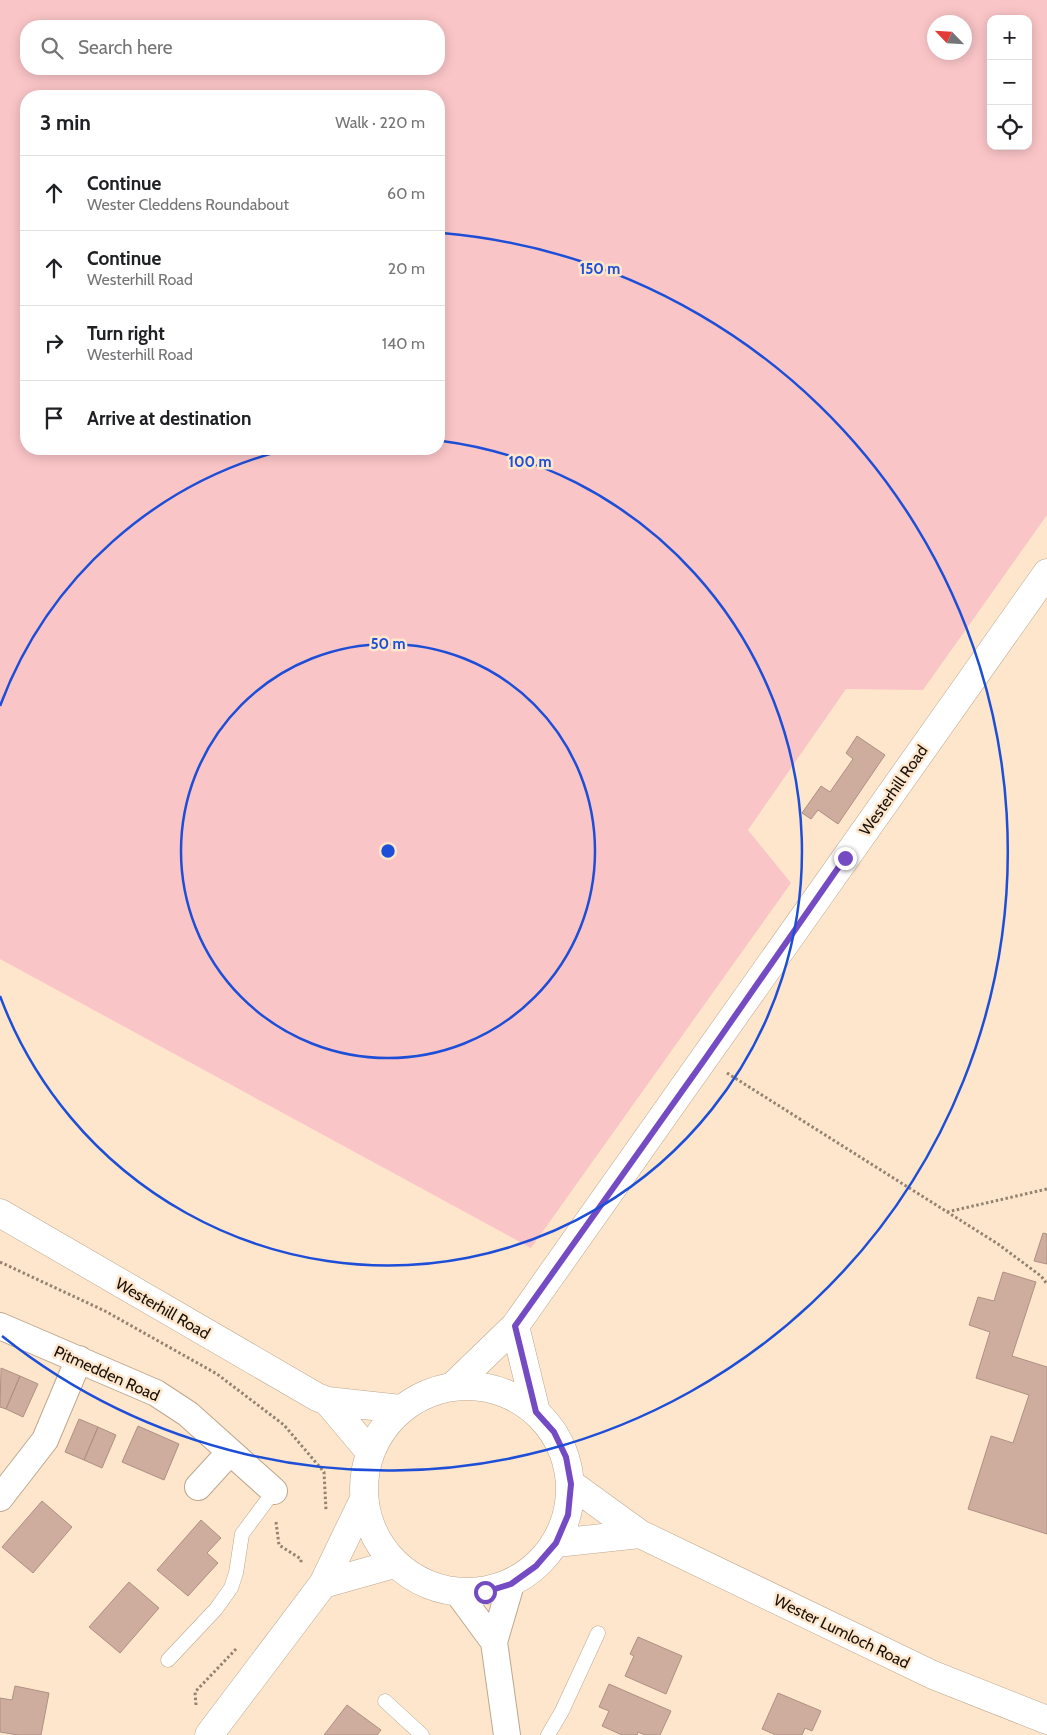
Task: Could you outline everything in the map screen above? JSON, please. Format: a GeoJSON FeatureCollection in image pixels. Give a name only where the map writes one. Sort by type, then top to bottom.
{"type":"FeatureCollection","features":[{"type":"Feature","properties":{"kind":"street","name":"Westerhill Road"},"geometry":{"type":"LineString","coordinates":[[453,1386],[515,1326],[1047,573]]}},
{"type":"Feature","properties":{"kind":"street","name":"Westerhill Road"},"geometry":{"type":"LineString","coordinates":[[0,1213],[317,1397],[327,1401],[401,1409]]}},
{"type":"Feature","properties":{"kind":"street","name":"Pitmedden Road"},"geometry":{"type":"LineString","coordinates":[[0,1326],[156,1393],[188,1414],[274,1491]]}},
{"type":"Feature","properties":{"kind":"street"},"geometry":{"type":"LineString","coordinates":[[515,1326],[536,1412]]}},
{"type":"Feature","properties":{"kind":"street"},"geometry":{"type":"LineString","coordinates":[[0,1498],[45,1440],[79,1359]]}},
{"type":"Feature","properties":{"kind":"street"},"geometry":{"type":"LineString","coordinates":[[453,1386],[483,1386],[512,1395],[536,1412],[554,1432],[566,1457],[571,1484],[568,1515],[556,1543],[536,1566],[511,1584],[485,1592],[458,1593],[424,1584],[394,1564],[379,1544],[368,1522],[364,1499],[364,1475],[370,1452],[383,1428],[401,1409],[426,1394],[453,1386]]}},
{"type":"Feature","properties":{"kind":"street","name":"Westerhill Road"},"geometry":{"type":"LineString","coordinates":[[327,1401],[370,1452]]}},
{"type":"Feature","properties":{"kind":"street"},"geometry":{"type":"LineString","coordinates":[[198,1487],[230,1452]]}},
{"type":"Feature","properties":{"kind":"street","name":"Wester Lumloch Road"},"geometry":{"type":"LineString","coordinates":[[571,1484],[640,1534],[933,1675],[1047,1720]]}},
{"type":"Feature","properties":{"kind":"street"},"geometry":{"type":"LineString","coordinates":[[209,1735],[364,1499]]}},
{"type":"Feature","properties":{"kind":"street"},"geometry":{"type":"LineString","coordinates":[[556,1543],[640,1534]]}},
{"type":"Feature","properties":{"kind":"street"},"geometry":{"type":"LineString","coordinates":[[313,1577],[394,1564]]}},
{"type":"Feature","properties":{"kind":"street"},"geometry":{"type":"LineString","coordinates":[[507,1735],[494,1642],[511,1584]]}},
{"type":"Feature","properties":{"kind":"street"},"geometry":{"type":"LineString","coordinates":[[458,1593],[494,1642]]}},
{"type":"Feature","properties":{"kind":"lane"},"geometry":{"type":"LineString","coordinates":[[168,1660],[216,1609],[231,1588],[236,1573],[242,1534],[274,1491]]}},
{"type":"Feature","properties":{"kind":"lane"},"geometry":{"type":"LineString","coordinates":[[548,1735],[562,1711],[598,1633]]}},
{"type":"Feature","properties":{"kind":"lane"},"geometry":{"type":"LineString","coordinates":[[385,1701],[422,1735]]}},
{"type":"Feature","properties":{"kind":"path"},"geometry":{"type":"LineString","coordinates":[[705,1059],[998,1244],[1041,1276],[1047,1284]]}},
{"type":"Feature","properties":{"kind":"path"},"geometry":{"type":"LineString","coordinates":[[947,1212],[1047,1189]]}},
{"type":"Feature","properties":{"kind":"path"},"geometry":{"type":"LineString","coordinates":[[274,1491],[278,1545],[301,1560],[313,1577]]}},
{"type":"Feature","properties":{"kind":"shaded area"},"geometry":{"type":"Polygon","coordinates":[[[0,0],[1047,0],[1047,515],[923,690],[846,689],[748,830],[791,883],[531,1248],[0,959],[0,0]]]}},
{"type":"Feature","properties":{"kind":"building"},"geometry":{"type":"Polygon","coordinates":[[[857,736],[885,755],[838,824],[818,810],[811,819],[802,813],[821,786],[830,792],[853,759],[846,753],[857,736]]]}},
{"type":"Feature","properties":{"kind":"building"},"geometry":{"type":"Polygon","coordinates":[[[1043,1233],[1047,1234],[1047,1264],[1034,1261],[1043,1233]]]}},
{"type":"Feature","properties":{"kind":"building"},"geometry":{"type":"Polygon","coordinates":[[[1003,1272],[1036,1282],[1012,1356],[1047,1367],[1047,1534],[968,1509],[991,1436],[1013,1443],[1029,1395],[976,1378],[990,1332],[969,1325],[978,1297],[994,1301],[1003,1272]]]}},
{"type":"Feature","properties":{"kind":"building"},"geometry":{"type":"Polygon","coordinates":[[[1,1368],[20,1376],[6,1409],[0,1407],[1,1368]]]}},
{"type":"Feature","properties":{"kind":"building"},"geometry":{"type":"Polygon","coordinates":[[[20,1376],[38,1384],[23,1417],[6,1409],[20,1376]]]}},
{"type":"Feature","properties":{"kind":"building"},"geometry":{"type":"Polygon","coordinates":[[[79,1419],[98,1427],[84,1460],[65,1452],[79,1419]]]}},
{"type":"Feature","properties":{"kind":"building"},"geometry":{"type":"Polygon","coordinates":[[[138,1426],[179,1444],[164,1480],[122,1462],[138,1426]]]}},
{"type":"Feature","properties":{"kind":"building"},"geometry":{"type":"Polygon","coordinates":[[[98,1427],[116,1435],[102,1468],[84,1460],[98,1427]]]}},
{"type":"Feature","properties":{"kind":"building"},"geometry":{"type":"Polygon","coordinates":[[[42,1501],[72,1527],[33,1573],[2,1547],[42,1501]]]}},
{"type":"Feature","properties":{"kind":"building"},"geometry":{"type":"Polygon","coordinates":[[[201,1520],[221,1538],[207,1553],[218,1563],[188,1596],[157,1570],[201,1520]]]}},
{"type":"Feature","properties":{"kind":"building"},"geometry":{"type":"Polygon","coordinates":[[[129,1582],[159,1608],[120,1653],[89,1627],[129,1582]]]}},
{"type":"Feature","properties":{"kind":"building"},"geometry":{"type":"Polygon","coordinates":[[[638,1637],[682,1656],[666,1694],[625,1676],[634,1656],[630,1654],[638,1637]]]}},
{"type":"Feature","properties":{"kind":"building"},"geometry":{"type":"Polygon","coordinates":[[[609,1684],[671,1711],[660,1735],[645,1735],[638,1732],[637,1735],[622,1735],[602,1726],[609,1711],[599,1707],[609,1684]]]}},
{"type":"Feature","properties":{"kind":"building"},"geometry":{"type":"Polygon","coordinates":[[[15,1686],[49,1693],[41,1735],[18,1735],[0,1732],[0,1698],[12,1700],[15,1686]]]}},
{"type":"Feature","properties":{"kind":"building"},"geometry":{"type":"Polygon","coordinates":[[[778,1693],[821,1711],[812,1731],[805,1728],[802,1735],[776,1735],[762,1729],[778,1693]]]}},
{"type":"Feature","properties":{"kind":"building"},"geometry":{"type":"Polygon","coordinates":[[[347,1705],[381,1730],[377,1735],[324,1735],[347,1705]]]}},
{"type":"Feature","properties":{"kind":"route"},"geometry":{"type":"LineString","coordinates":[[485,1592],[511,1584],[536,1566],[556,1543],[568,1515],[571,1484],[566,1457],[554,1432],[536,1412],[515,1326],[845,858]]}}]}
